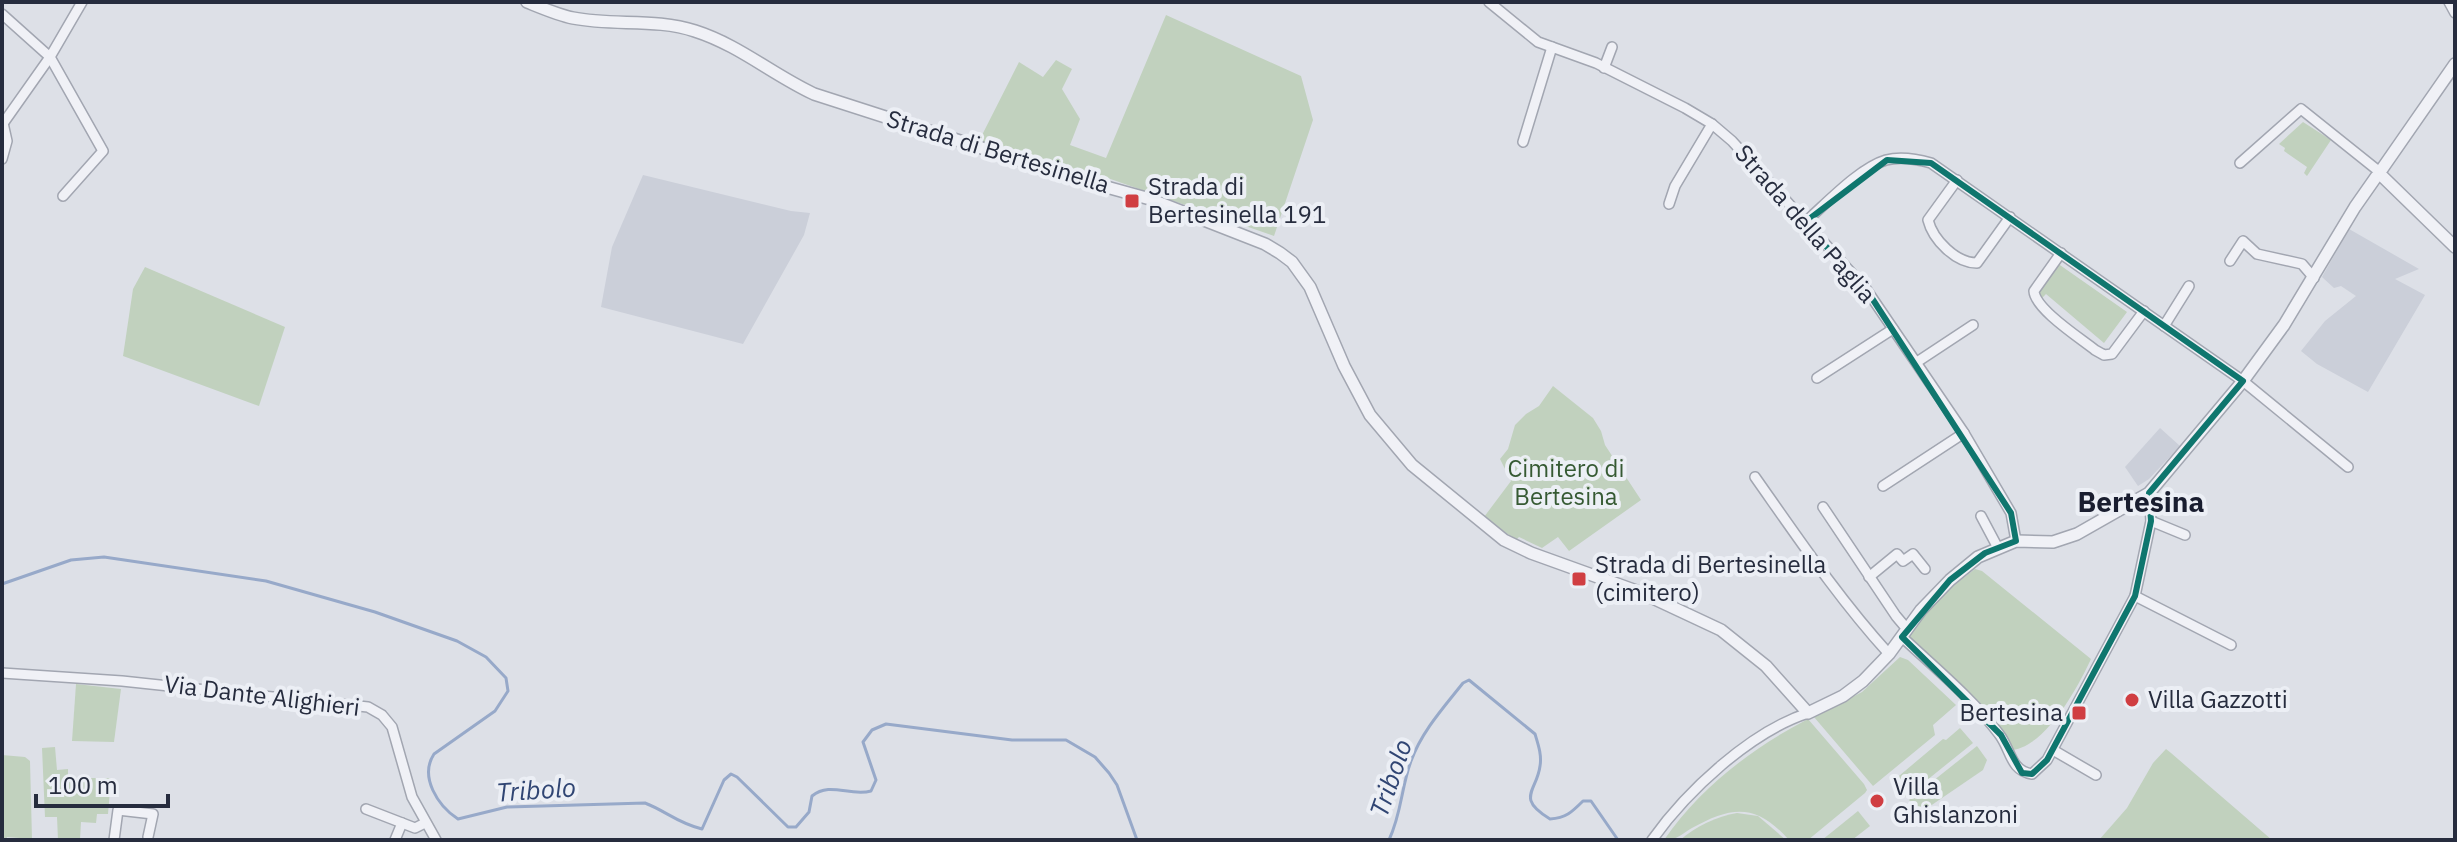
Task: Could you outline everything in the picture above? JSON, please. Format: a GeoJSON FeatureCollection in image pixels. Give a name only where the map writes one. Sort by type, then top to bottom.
{"type":"FeatureCollection","features":[{"type":"Feature","properties":{"kind":"street"},"geometry":{"type":"LineString","coordinates":[[2,159],[7,141],[3,124],[50,57],[82,2]]}},
{"type":"Feature","properties":{"kind":"street","name":"Strada di Bertesinella"},"geometry":{"type":"LineString","coordinates":[[527,2],[573,18],[666,24],[694,30],[717,39],[798,87],[824,98],[1150,199],[1265,244],[1292,262],[1302,274],[1357,394],[1380,430],[1412,465],[1504,540],[1531,553],[1642,593],[1721,630],[1766,666],[1808,713]]}},
{"type":"Feature","properties":{"kind":"street","name":"Strada della Paglia"},"geometry":{"type":"LineString","coordinates":[[1489,2],[1538,42],[1604,68],[1712,124],[1732,141],[1866,289],[1964,433],[2011,513],[2016,541]]}},
{"type":"Feature","properties":{"kind":"street"},"geometry":{"type":"LineString","coordinates":[[2449,2],[2455,13]]}},
{"type":"Feature","properties":{"kind":"street"},"geometry":{"type":"LineString","coordinates":[[2,14],[50,57],[103,151],[63,196]]}},
{"type":"Feature","properties":{"kind":"street"},"geometry":{"type":"LineString","coordinates":[[1523,142],[1552,47]]}},
{"type":"Feature","properties":{"kind":"street"},"geometry":{"type":"LineString","coordinates":[[1604,68],[1612,47]]}},
{"type":"Feature","properties":{"kind":"street"},"geometry":{"type":"LineString","coordinates":[[1652,840],[1676,809],[1710,775],[1750,745],[1852,690],[1889,654],[1921,610],[1978,557],[2016,541],[2053,542],[2077,534],[2149,493],[2243,381],[2314,278],[2355,207],[2455,64]]}},
{"type":"Feature","properties":{"kind":"street"},"geometry":{"type":"LineString","coordinates":[[2240,163],[2301,109],[2380,173],[2455,247]]}},
{"type":"Feature","properties":{"kind":"street","name":"Strada della Paglia"},"geometry":{"type":"LineString","coordinates":[[1669,204],[1675,186],[1712,124]]}},
{"type":"Feature","properties":{"kind":"street"},"geometry":{"type":"LineString","coordinates":[[1804,223],[1866,170],[1887,160],[1912,158],[1931,163],[2243,381],[2348,467]]}},
{"type":"Feature","properties":{"kind":"street"},"geometry":{"type":"LineString","coordinates":[[1957,180],[1928,220],[1931,231],[1948,250],[1966,263],[1977,263],[2010,217]]}},
{"type":"Feature","properties":{"kind":"street"},"geometry":{"type":"LineString","coordinates":[[2230,261],[2243,241],[2257,254],[2302,264],[2314,278]]}},
{"type":"Feature","properties":{"kind":"street"},"geometry":{"type":"LineString","coordinates":[[2061,253],[2034,291],[2034,298],[2095,350],[2104,355],[2112,354],[2144,311]]}},
{"type":"Feature","properties":{"kind":"street"},"geometry":{"type":"LineString","coordinates":[[2164,326],[2189,286]]}},
{"type":"Feature","properties":{"kind":"street"},"geometry":{"type":"LineString","coordinates":[[1917,362],[1973,325]]}},
{"type":"Feature","properties":{"kind":"street","name":"Strada della Paglia"},"geometry":{"type":"LineString","coordinates":[[1817,378],[1893,329]]}},
{"type":"Feature","properties":{"kind":"street"},"geometry":{"type":"LineString","coordinates":[[1883,486],[1964,433]]}},
{"type":"Feature","properties":{"kind":"street"},"geometry":{"type":"LineString","coordinates":[[1755,477],[1841,598],[1889,654]]}},
{"type":"Feature","properties":{"kind":"street"},"geometry":{"type":"LineString","coordinates":[[1823,507],[1905,633],[2001,735],[2022,773],[2032,774],[2041,768],[2053,750],[2135,596],[2151,521],[2149,493]]}},
{"type":"Feature","properties":{"kind":"street"},"geometry":{"type":"LineString","coordinates":[[1981,516],[1998,548]]}},
{"type":"Feature","properties":{"kind":"street"},"geometry":{"type":"LineString","coordinates":[[2151,521],[2185,535]]}},
{"type":"Feature","properties":{"kind":"street"},"geometry":{"type":"LineString","coordinates":[[1869,577],[1897,554],[1903,561],[1913,554],[1925,569]]}},
{"type":"Feature","properties":{"kind":"street"},"geometry":{"type":"LineString","coordinates":[[2135,596],[2231,645]]}},
{"type":"Feature","properties":{"kind":"street","name":"Via Dante Alighieri"},"geometry":{"type":"LineString","coordinates":[[2,673],[138,683],[368,707],[382,715],[392,727],[412,797],[436,840]]}},
{"type":"Feature","properties":{"kind":"street"},"geometry":{"type":"LineString","coordinates":[[2053,750],[2096,775]]}},
{"type":"Feature","properties":{"kind":"street"},"geometry":{"type":"LineString","coordinates":[[366,809],[415,828],[425,823]]}},
{"type":"Feature","properties":{"kind":"street"},"geometry":{"type":"LineString","coordinates":[[114,840],[118,810],[153,814],[148,837]]}},
{"type":"Feature","properties":{"kind":"street"},"geometry":{"type":"LineString","coordinates":[[395,840],[402,823]]}},
{"type":"Feature","properties":{"kind":"highlighted area"},"geometry":{"type":"Polygon","coordinates":[[[1887,160],[1931,163],[2243,381],[2149,493],[2151,521],[2135,596],[2047,760],[2032,774],[2022,773],[2001,735],[1902,637],[1950,580],[1985,553],[2016,541],[2011,513],[1866,289],[1804,223],[1887,160]]]}},
{"type":"Feature","properties":{"kind":"shaded area"},"geometry":{"type":"Polygon","coordinates":[[[643,175],[810,213],[804,235],[743,344],[601,307],[612,247],[643,175]]]}},
{"type":"Feature","properties":{"kind":"shaded area"},"geometry":{"type":"Polygon","coordinates":[[[2349,229],[2419,269],[2395,279],[2425,295],[2368,392],[2317,364],[2301,351],[2325,321],[2356,296],[2341,286],[2334,288],[2322,277],[2349,229]]]}},
{"type":"Feature","properties":{"kind":"shaded area"},"geometry":{"type":"Polygon","coordinates":[[[2160,428],[2180,446],[2149,479],[2138,486],[2125,467],[2160,428]]]}},
{"type":"Feature","properties":{"kind":"green space"},"geometry":{"type":"Polygon","coordinates":[[[1166,15],[1301,76],[1313,120],[1274,236],[1099,175],[1078,177],[979,141],[1019,62],[1043,77],[1056,60],[1072,69],[1062,89],[1080,119],[1070,145],[1106,158],[1166,15]]]}},
{"type":"Feature","properties":{"kind":"green space"},"geometry":{"type":"Polygon","coordinates":[[[2303,122],[2331,140],[2307,176],[2304,173],[2307,167],[2279,144],[2303,122]]]}},
{"type":"Feature","properties":{"kind":"green space"},"geometry":{"type":"Polygon","coordinates":[[[2057,263],[2127,312],[2104,343],[2046,294],[2040,300],[2037,292],[2057,263]]]}},
{"type":"Feature","properties":{"kind":"green space"},"geometry":{"type":"Polygon","coordinates":[[[145,267],[285,327],[259,406],[123,356],[133,289],[145,267]]]}},
{"type":"Feature","properties":{"kind":"green space","name":"Cimitero di Bertesina"},"geometry":{"type":"Polygon","coordinates":[[[1553,386],[1593,418],[1605,445],[1641,500],[1569,551],[1558,537],[1542,548],[1519,537],[1516,540],[1484,517],[1511,481],[1500,459],[1508,449],[1515,425],[1539,406],[1553,386]]]}},
{"type":"Feature","properties":{"kind":"green space"},"geometry":{"type":"Polygon","coordinates":[[[1975,569],[1982,571],[2091,659],[2078,685],[2047,729],[2021,748],[2008,750],[1907,643],[1925,612],[1975,569]]]}},
{"type":"Feature","properties":{"kind":"green space"},"geometry":{"type":"Polygon","coordinates":[[[1900,657],[1908,660],[1956,705],[1933,725],[1935,735],[1873,786],[1814,717],[1862,692],[1900,657]]]}},
{"type":"Feature","properties":{"kind":"green space"},"geometry":{"type":"Polygon","coordinates":[[[76,684],[121,689],[114,742],[72,741],[76,684]]]}},
{"type":"Feature","properties":{"kind":"green space"},"geometry":{"type":"Polygon","coordinates":[[[1808,719],[1864,784],[1865,793],[1808,840],[1789,840],[1755,814],[1732,812],[1707,820],[1676,838],[1664,840],[1694,803],[1728,771],[1808,719]]]}},
{"type":"Feature","properties":{"kind":"green space"},"geometry":{"type":"Polygon","coordinates":[[[1960,728],[1973,743],[1906,797],[1893,781],[1960,728]]]}},
{"type":"Feature","properties":{"kind":"green space"},"geometry":{"type":"Polygon","coordinates":[[[1977,746],[1987,760],[1983,770],[1920,813],[1909,800],[1977,746]]]}},
{"type":"Feature","properties":{"kind":"green space"},"geometry":{"type":"Polygon","coordinates":[[[55,747],[57,770],[68,769],[68,778],[111,778],[108,814],[97,814],[96,823],[81,822],[80,840],[58,840],[57,817],[45,817],[42,748],[55,747]]]}},
{"type":"Feature","properties":{"kind":"green space"},"geometry":{"type":"Polygon","coordinates":[[[2166,749],[2272,840],[2099,840],[2127,808],[2153,763],[2166,749]]]}},
{"type":"Feature","properties":{"kind":"green space"},"geometry":{"type":"Polygon","coordinates":[[[2,755],[25,757],[30,761],[32,839],[7,837],[2,840],[2,755]]]}},
{"type":"Feature","properties":{"kind":"green space"},"geometry":{"type":"Polygon","coordinates":[[[1858,811],[1870,826],[1852,840],[1822,840],[1858,811]]]}},
{"type":"Feature","properties":{"kind":"green space"},"geometry":{"type":"Polygon","coordinates":[[[1737,813],[1758,816],[1786,840],[1680,840],[1707,823],[1737,813]]]}},
{"type":"Feature","properties":{"kind":"waterway","name":"Tribolo"},"geometry":{"type":"LineString","coordinates":[[2,584],[71,560],[104,557],[266,581],[375,612],[457,641],[486,657],[506,678],[508,691],[495,711],[434,754],[430,763],[433,790],[444,807],[458,819],[507,807],[645,803],[702,829],[724,780],[731,774],[788,827],[796,827],[809,812],[812,796],[819,792],[833,789],[871,791],[876,780],[863,742],[872,730],[886,724],[1012,740],[1066,740],[1095,757],[1109,773],[1117,785],[1137,840]]}},
{"type":"Feature","properties":{"kind":"waterway","name":"Tribolo"},"geometry":{"type":"LineString","coordinates":[[1389,840],[1416,750],[1441,710],[1469,680],[1535,734],[1540,762],[1531,800],[1539,812],[1550,819],[1560,817],[1583,801],[1591,801],[1618,840]]}},
{"type":"Feature","properties":{"kind":"place","name":"Strada di Bertesinella 191"},"geometry":{"type":"Point","coordinates":[1132,201]}},
{"type":"Feature","properties":{"kind":"place","name":"Strada di Bertesinella (cimitero)"},"geometry":{"type":"Point","coordinates":[1579,579]}},
{"type":"Feature","properties":{"kind":"place","name":"Villa Gazzotti"},"geometry":{"type":"Point","coordinates":[2132,700]}},
{"type":"Feature","properties":{"kind":"place","name":"Bertesina"},"geometry":{"type":"Point","coordinates":[2079,713]}},
{"type":"Feature","properties":{"kind":"place","name":"Villa Ghislanzoni"},"geometry":{"type":"Point","coordinates":[1877,801]}},
{"type":"Feature","properties":{"kind":"district","name":"Bertesina"},"geometry":{"type":"Point","coordinates":[2141,502]}}]}
